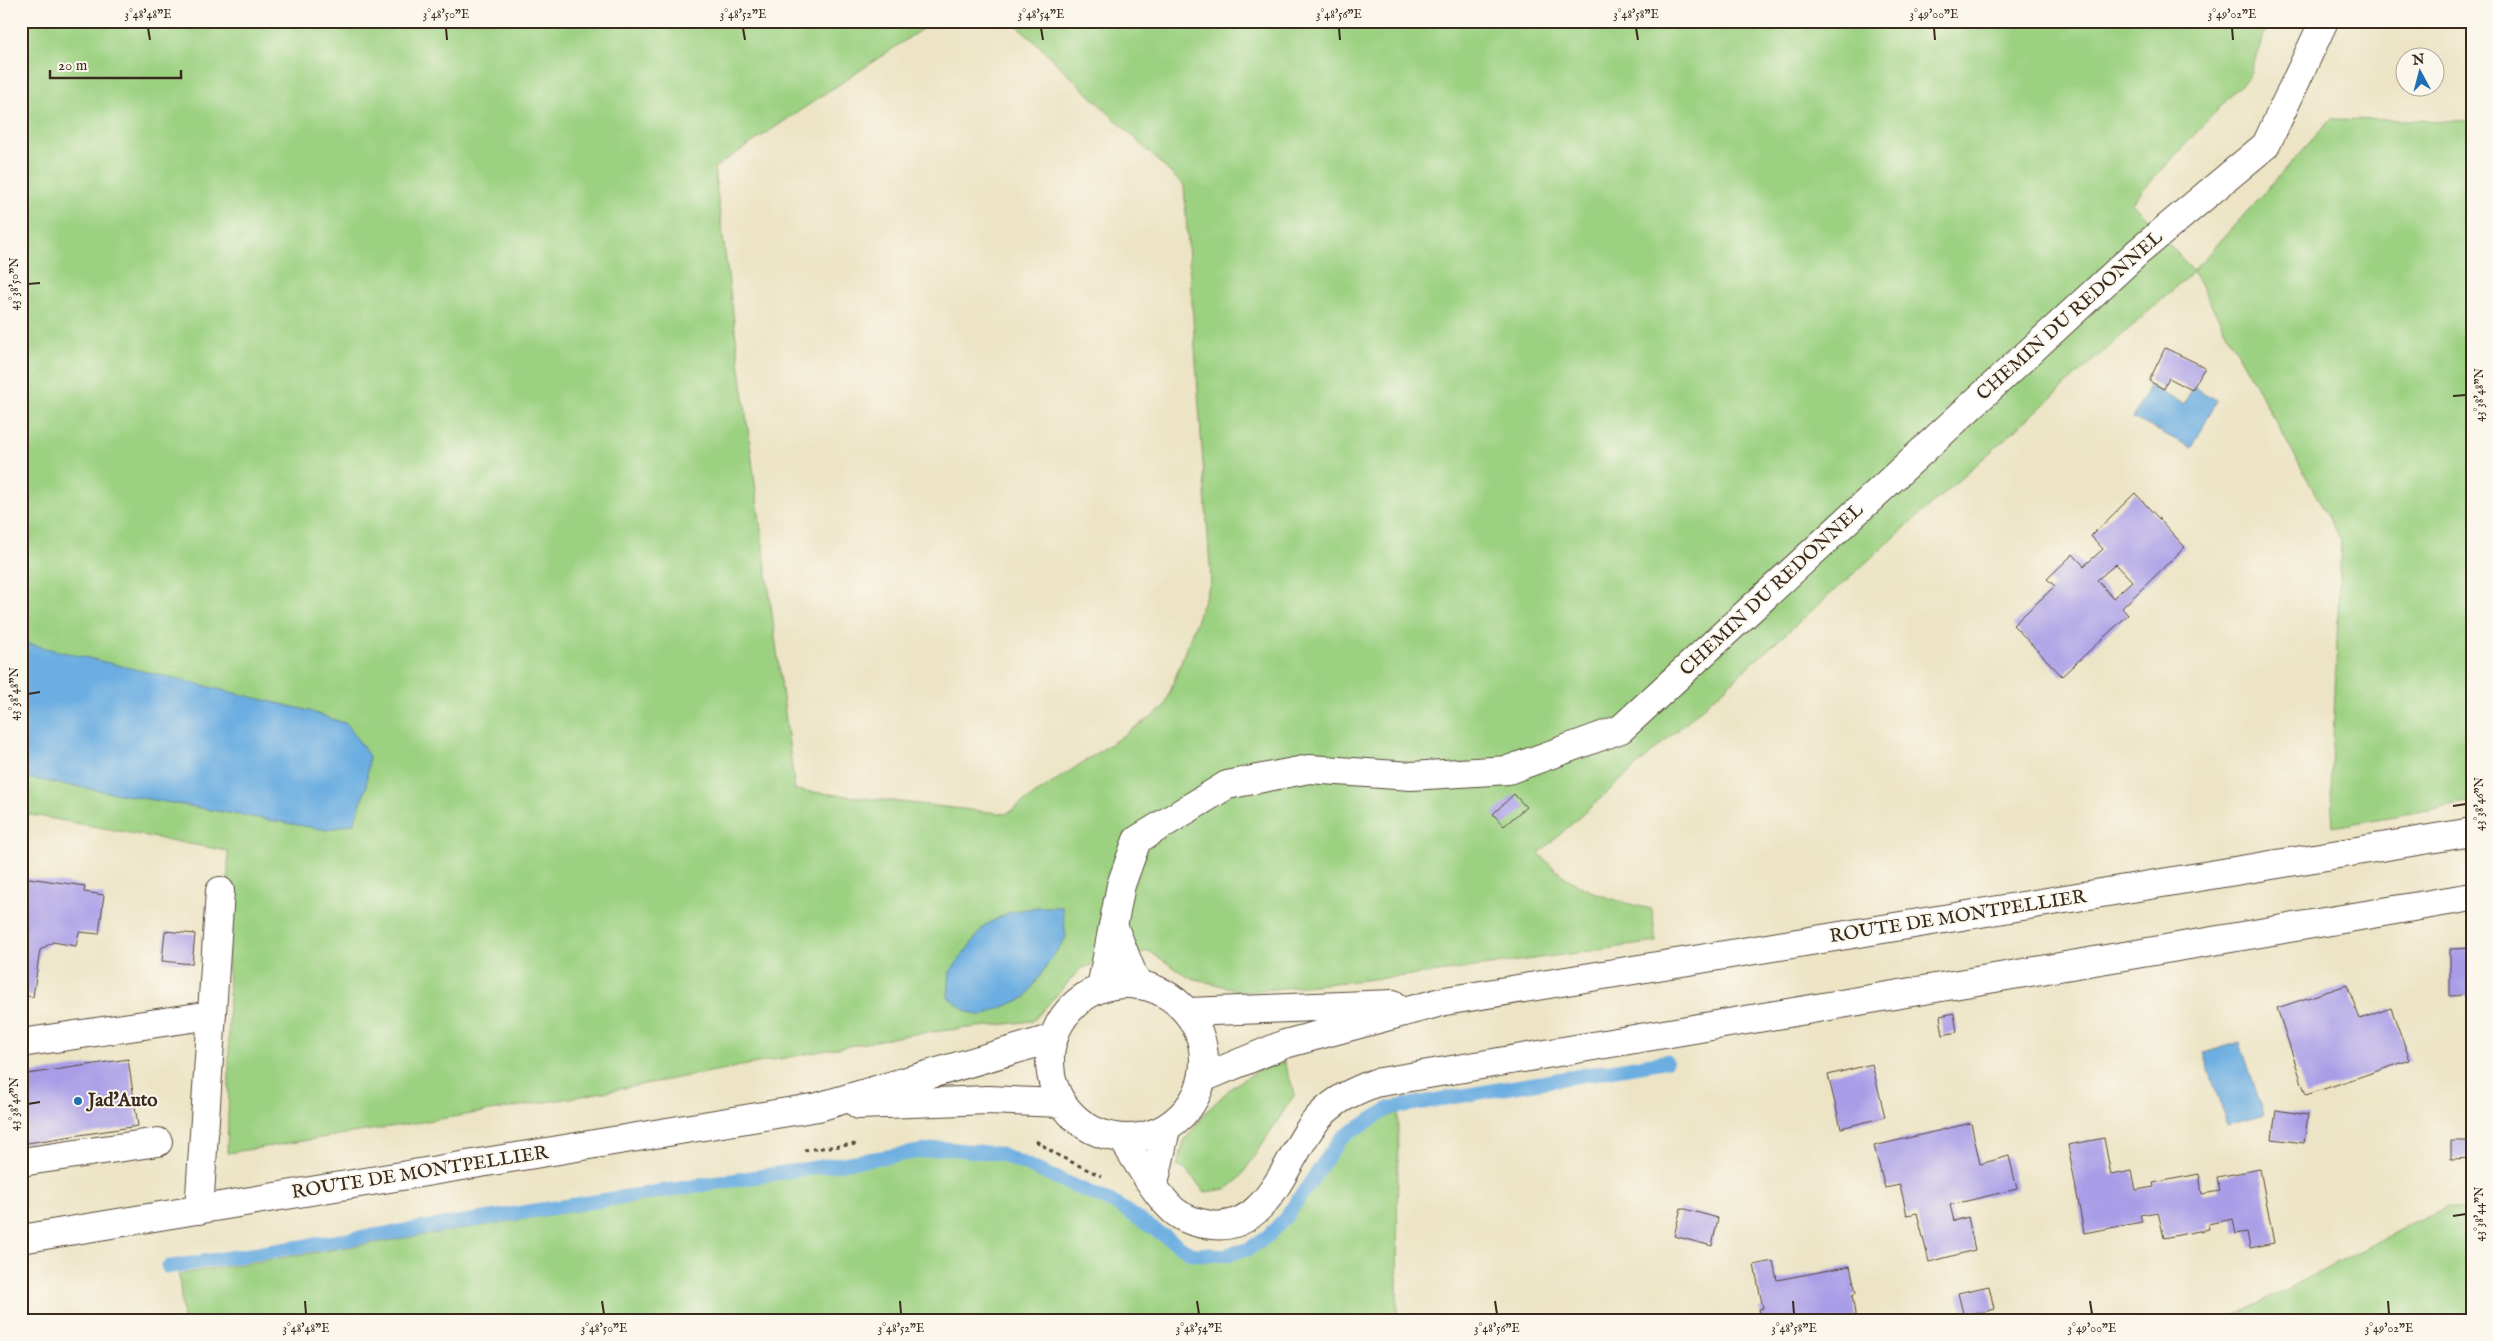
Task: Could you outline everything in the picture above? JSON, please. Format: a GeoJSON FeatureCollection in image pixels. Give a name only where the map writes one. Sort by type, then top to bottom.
{"type":"FeatureCollection","features":[{"type":"Feature","properties":{"kind":"street","name":"CHEMIN DU REDONNEL"},"geometry":{"type":"LineString","coordinates":[[1101,988],[1121,885],[1137,840],[1227,785],[1309,769],[1411,776],[1508,770],[1620,729],[2138,252],[2266,145],[2324,21]]}},
{"type":"Feature","properties":{"kind":"street","name":"ROUTE DE MONTPELLIER"},"geometry":{"type":"LineString","coordinates":[[1203,1078],[1285,1044],[1444,1001],[2472,832]]}},
{"type":"Feature","properties":{"kind":"street"},"geometry":{"type":"LineString","coordinates":[[199,1210],[220,891]]}},
{"type":"Feature","properties":{"kind":"street"},"geometry":{"type":"LineString","coordinates":[[1122,1138],[1173,1210],[1193,1223],[1219,1226],[1244,1219],[1264,1202],[1319,1116],[1347,1094],[1375,1083],[2472,897]]}},
{"type":"Feature","properties":{"kind":"street"},"geometry":{"type":"LineString","coordinates":[[1113,925],[1137,984]]}},
{"type":"Feature","properties":{"kind":"street"},"geometry":{"type":"LineString","coordinates":[[1137,984],[1156,990],[1173,999],[1188,1012],[1197,1027],[1203,1043],[1205,1060],[1203,1078],[1196,1098],[1183,1116],[1166,1129],[1144,1136],[1122,1138],[1099,1133],[1078,1121],[1062,1103],[1051,1071],[1050,1054],[1061,1021],[1071,1007],[1085,996],[1101,988],[1137,984]]}},
{"type":"Feature","properties":{"kind":"street","name":"ROUTE DE MONTPELLIER"},"geometry":{"type":"LineString","coordinates":[[1188,1012],[1444,1001]]}},
{"type":"Feature","properties":{"kind":"street"},"geometry":{"type":"LineString","coordinates":[[21,1044],[212,1015]]}},
{"type":"Feature","properties":{"kind":"street","name":"ROUTE DE MONTPELLIER"},"geometry":{"type":"LineString","coordinates":[[21,1238],[818,1107],[1054,1038]]}},
{"type":"Feature","properties":{"kind":"street","name":"ROUTE DE MONTPELLIER"},"geometry":{"type":"LineString","coordinates":[[818,1107],[988,1100],[1062,1103]]}},
{"type":"Feature","properties":{"kind":"street"},"geometry":{"type":"LineString","coordinates":[[1154,1184],[1166,1129]]}},
{"type":"Feature","properties":{"kind":"street"},"geometry":{"type":"LineString","coordinates":[[21,1162],[158,1142]]}},
{"type":"Feature","properties":{"kind":"path"},"geometry":{"type":"LineString","coordinates":[[1030,1137],[1058,1156],[1104,1177]]}},
{"type":"Feature","properties":{"kind":"path"},"geometry":{"type":"LineString","coordinates":[[797,1150],[865,1144]]}},
{"type":"Feature","properties":{"kind":"green space"},"geometry":{"type":"Polygon","coordinates":[[[21,21],[934,21],[714,168],[795,790],[1006,814],[1164,708],[1211,581],[1184,186],[1013,21],[2269,21],[2249,76],[2132,202],[2193,271],[2331,119],[2472,121],[2472,802],[2333,827],[2331,792],[2341,540],[2193,272],[1539,853],[1563,875],[1590,891],[1605,897],[1652,909],[1656,942],[1424,974],[1244,992],[1188,977],[1149,951],[1081,968],[1033,1021],[913,1034],[571,1098],[227,1153],[229,1083],[228,851],[21,813],[21,21]]]}},
{"type":"Feature","properties":{"kind":"green space"},"geometry":{"type":"Polygon","coordinates":[[[1284,1062],[1295,1094],[1240,1178],[1227,1189],[1204,1192],[1188,1171],[1177,1166],[1184,1141],[1207,1111],[1233,1086],[1259,1070],[1284,1062]]]}},
{"type":"Feature","properties":{"kind":"green space"},"geometry":{"type":"Polygon","coordinates":[[[1398,1112],[1397,1320],[183,1320],[179,1274],[941,1153],[998,1156],[1124,1211],[1191,1258],[1212,1261],[1248,1254],[1279,1233],[1348,1137],[1398,1112]]]}},
{"type":"Feature","properties":{"kind":"green space"},"geometry":{"type":"Polygon","coordinates":[[[2445,1207],[2472,1211],[2472,1320],[2226,1320],[2445,1207]]]}},
{"type":"Feature","properties":{"kind":"water"},"geometry":{"type":"Polygon","coordinates":[[[2149,386],[2184,404],[2193,387],[2217,400],[2192,448],[2133,418],[2149,386]]]}},
{"type":"Feature","properties":{"kind":"water"},"geometry":{"type":"Polygon","coordinates":[[[21,642],[306,710],[347,724],[369,756],[366,788],[354,823],[327,830],[21,777],[21,642]]]}},
{"type":"Feature","properties":{"kind":"water"},"geometry":{"type":"Polygon","coordinates":[[[1038,907],[1062,907],[1066,937],[1025,998],[981,1016],[966,1011],[948,997],[950,972],[985,925],[1010,912],[1038,907]]]}},
{"type":"Feature","properties":{"kind":"water"},"geometry":{"type":"Polygon","coordinates":[[[2240,1042],[2264,1115],[2227,1125],[2204,1053],[2240,1042]]]}},
{"type":"Feature","properties":{"kind":"building"},"geometry":{"type":"Polygon","coordinates":[[[2165,348],[2205,367],[2192,390],[2169,378],[2164,389],[2149,381],[2165,348]]]}},
{"type":"Feature","properties":{"kind":"building"},"geometry":{"type":"Polygon","coordinates":[[[2135,493],[2185,547],[2122,608],[2128,615],[2062,676],[2013,625],[2055,586],[2047,579],[2073,554],[2084,566],[2103,549],[2091,536],[2135,493]],[[2116,564],[2097,580],[2113,598],[2132,581],[2116,564]]]}},
{"type":"Feature","properties":{"kind":"building"},"geometry":{"type":"Polygon","coordinates":[[[1514,794],[1526,807],[1504,826],[1493,814],[1514,794]]]}},
{"type":"Feature","properties":{"kind":"building"},"geometry":{"type":"Polygon","coordinates":[[[21,877],[85,886],[84,892],[104,895],[99,934],[79,932],[76,946],[53,942],[40,950],[33,997],[21,995],[21,877]]]}},
{"type":"Feature","properties":{"kind":"building"},"geometry":{"type":"Polygon","coordinates":[[[165,931],[195,934],[192,964],[162,961],[165,931]]]}},
{"type":"Feature","properties":{"kind":"building"},"geometry":{"type":"Polygon","coordinates":[[[2472,948],[2472,995],[2450,996],[2450,949],[2472,948]]]}},
{"type":"Feature","properties":{"kind":"building"},"geometry":{"type":"Polygon","coordinates":[[[2347,985],[2360,1019],[2391,1008],[2410,1060],[2306,1095],[2277,1008],[2347,985]]]}},
{"type":"Feature","properties":{"kind":"building"},"geometry":{"type":"Polygon","coordinates":[[[1954,1013],[1957,1032],[1943,1035],[1940,1016],[1954,1013]]]}},
{"type":"Feature","properties":{"kind":"building","name":"Jad'Auto"},"geometry":{"type":"Polygon","coordinates":[[[128,1059],[138,1126],[21,1144],[21,1075],[128,1059]]]}},
{"type":"Feature","properties":{"kind":"building"},"geometry":{"type":"Polygon","coordinates":[[[1872,1064],[1885,1117],[1841,1128],[1828,1075],[1872,1064]]]}},
{"type":"Feature","properties":{"kind":"building"},"geometry":{"type":"Polygon","coordinates":[[[2276,1110],[2308,1115],[2304,1143],[2272,1139],[2276,1110]]]}},
{"type":"Feature","properties":{"kind":"building"},"geometry":{"type":"Polygon","coordinates":[[[1971,1123],[1980,1164],[2009,1156],[2017,1189],[1950,1205],[1954,1221],[1968,1217],[1975,1250],[1929,1262],[1917,1213],[1907,1215],[1900,1185],[1885,1188],[1874,1146],[1971,1123]]]}},
{"type":"Feature","properties":{"kind":"building"},"geometry":{"type":"Polygon","coordinates":[[[2104,1138],[2111,1175],[2132,1171],[2136,1190],[2154,1187],[2153,1183],[2199,1174],[2202,1194],[2220,1191],[2217,1177],[2260,1169],[2274,1243],[2250,1248],[2247,1232],[2236,1234],[2233,1219],[2208,1224],[2209,1229],[2164,1238],[2158,1212],[2140,1215],[2142,1222],[2084,1233],[2068,1145],[2104,1138]]]}},
{"type":"Feature","properties":{"kind":"building"},"geometry":{"type":"Polygon","coordinates":[[[2451,1141],[2472,1141],[2472,1158],[2451,1159],[2451,1141]]]}},
{"type":"Feature","properties":{"kind":"building"},"geometry":{"type":"Polygon","coordinates":[[[1681,1208],[1718,1218],[1712,1246],[1674,1236],[1681,1208]]]}},
{"type":"Feature","properties":{"kind":"building"},"geometry":{"type":"Polygon","coordinates":[[[1773,1261],[1777,1280],[1850,1266],[1856,1293],[1852,1295],[1856,1320],[1761,1320],[1759,1309],[1763,1308],[1754,1265],[1773,1261]]]}},
{"type":"Feature","properties":{"kind":"building"},"geometry":{"type":"Polygon","coordinates":[[[1989,1286],[1994,1309],[1964,1317],[1958,1293],[1989,1286]]]}},
{"type":"Feature","properties":{"kind":"waterway"},"geometry":{"type":"LineString","coordinates":[[168,1267],[943,1148],[1001,1154],[1114,1203],[1192,1254],[1225,1255],[1249,1249],[1269,1235],[1286,1217],[1341,1138],[1390,1108],[1666,1061]]}},
{"type":"Feature","properties":{"kind":"place","name":"Jad'Auto"},"geometry":{"type":"Point","coordinates":[78,1101]}}]}
